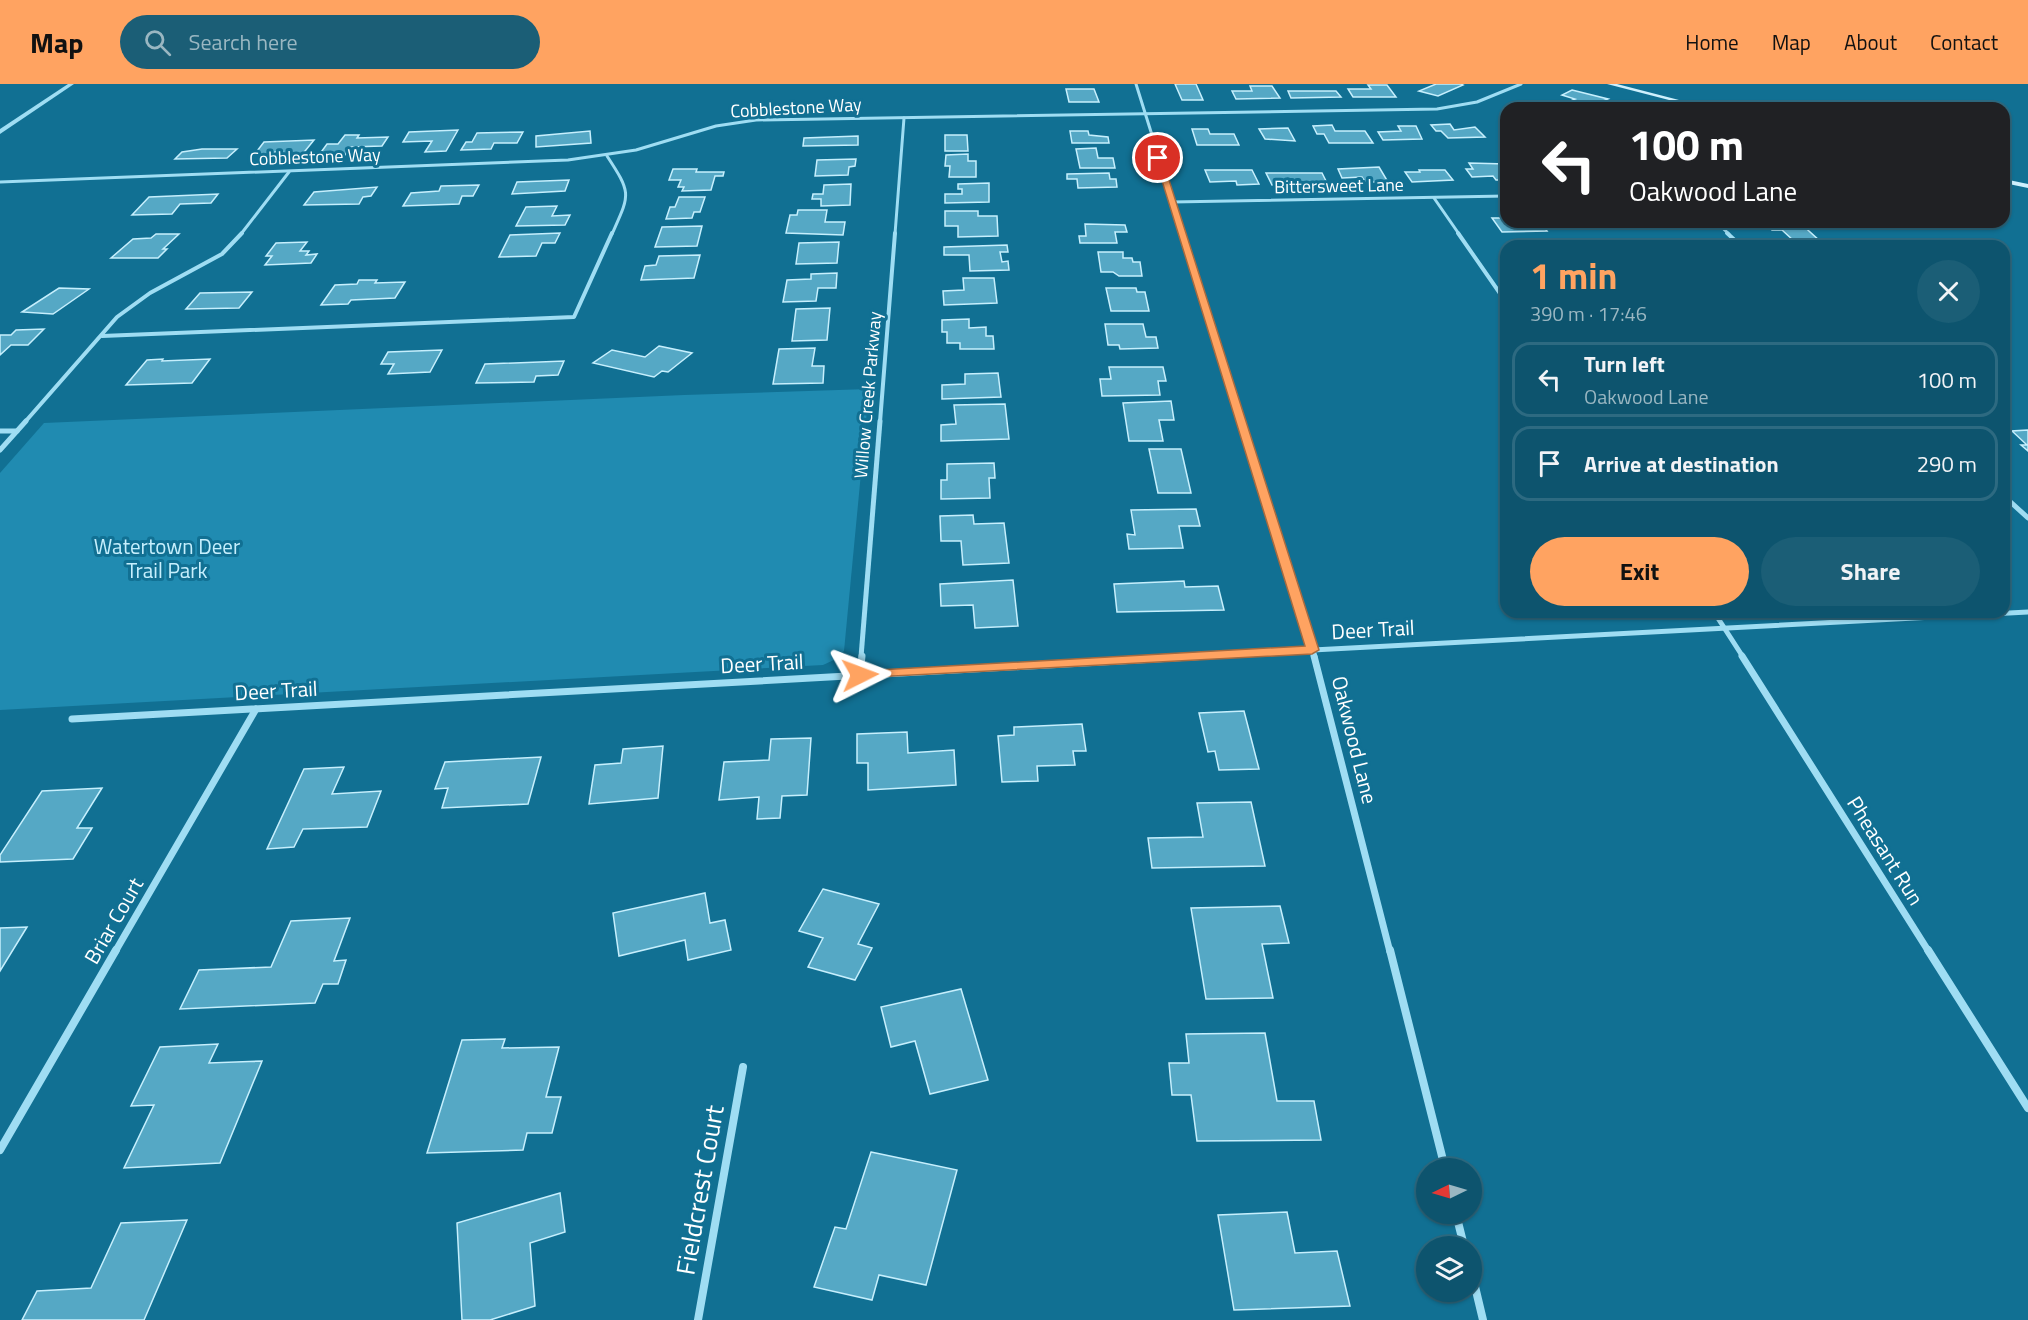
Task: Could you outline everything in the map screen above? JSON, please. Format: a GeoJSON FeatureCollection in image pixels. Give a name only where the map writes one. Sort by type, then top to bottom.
{"type":"FeatureCollection","features":[{"type":"Feature","properties":{"kind":"main road"},"geometry":{"type":"LineString","coordinates":[[1610,84],[1683,102]]}},
{"type":"Feature","properties":{"kind":"main road"},"geometry":{"type":"LineString","coordinates":[[2010,182],[2028,186]]}},
{"type":"Feature","properties":{"kind":"street"},"geometry":{"type":"LineString","coordinates":[[0,132],[71,84]]}},
{"type":"Feature","properties":{"kind":"street","name":"Oakwood Lane"},"geometry":{"type":"LineString","coordinates":[[1136,84],[1312,650],[1442,1158]]}},
{"type":"Feature","properties":{"kind":"street","name":"Cobblestone Way"},"geometry":{"type":"LineString","coordinates":[[0,182],[550,161],[607,156],[736,123],[778,120],[1437,109],[1477,102],[1521,84]]}},
{"type":"Feature","properties":{"kind":"street","name":"Willow Creek Parkway"},"geometry":{"type":"LineString","coordinates":[[860,675],[904,117]]}},
{"type":"Feature","properties":{"kind":"street"},"geometry":{"type":"LineString","coordinates":[[102,336],[574,317],[627,201],[626,183],[607,156]]}},
{"type":"Feature","properties":{"kind":"street"},"geometry":{"type":"LineString","coordinates":[[0,450],[131,305],[222,254],[234,243],[289,172]]}},
{"type":"Feature","properties":{"kind":"street","name":"Bittersweet Lane"},"geometry":{"type":"LineString","coordinates":[[1172,202],[1500,196]]}},
{"type":"Feature","properties":{"kind":"street"},"geometry":{"type":"LineString","coordinates":[[1434,198],[1500,293]]}},
{"type":"Feature","properties":{"kind":"street"},"geometry":{"type":"LineString","coordinates":[[1722,228],[1735,240]]}},
{"type":"Feature","properties":{"kind":"street"},"geometry":{"type":"LineString","coordinates":[[0,431],[17,431]]}},
{"type":"Feature","properties":{"kind":"street"},"geometry":{"type":"LineString","coordinates":[[2010,502],[2028,519]]}},
{"type":"Feature","properties":{"kind":"street","name":"Deer Trail"},"geometry":{"type":"LineString","coordinates":[[2010,613],[2028,612]]}},
{"type":"Feature","properties":{"kind":"street","name":"Pheasant Run"},"geometry":{"type":"LineString","coordinates":[[1718,618],[2028,1108]]}},
{"type":"Feature","properties":{"kind":"street","name":"Deer Trail"},"geometry":{"type":"LineString","coordinates":[[72,719],[1906,618]]}},
{"type":"Feature","properties":{"kind":"street","name":"Briar Court"},"geometry":{"type":"LineString","coordinates":[[0,1150],[256,709]]}},
{"type":"Feature","properties":{"kind":"street","name":"Fieldcrest Court"},"geometry":{"type":"LineString","coordinates":[[699,1320],[743,1067]]}},
{"type":"Feature","properties":{"kind":"street"},"geometry":{"type":"LineString","coordinates":[[1479,1302],[1483,1320]]}},
{"type":"Feature","properties":{"kind":"green space","name":"Watertown Deer Trail Park"},"geometry":{"type":"Polygon","coordinates":[[[869,389],[844,651],[836,659],[823,665],[0,710],[0,473],[44,423],[869,389]]]}},
{"type":"Feature","properties":{"kind":"building"},"geometry":{"type":"Polygon","coordinates":[[[1175,84],[1196,84],[1203,100],[1182,100],[1175,84]]]}},
{"type":"Feature","properties":{"kind":"building"},"geometry":{"type":"Polygon","coordinates":[[[1436,84],[1463,85],[1438,96],[1419,91],[1436,84]]]}},
{"type":"Feature","properties":{"kind":"building"},"geometry":{"type":"Polygon","coordinates":[[[1368,85],[1387,85],[1396,97],[1353,97],[1348,89],[1371,89],[1368,85]]]}},
{"type":"Feature","properties":{"kind":"building"},"geometry":{"type":"Polygon","coordinates":[[[1250,86],[1272,86],[1280,98],[1236,99],[1232,91],[1252,91],[1250,86]]]}},
{"type":"Feature","properties":{"kind":"building"},"geometry":{"type":"Polygon","coordinates":[[[1066,89],[1094,89],[1099,102],[1069,102],[1066,89]]]}},
{"type":"Feature","properties":{"kind":"building"},"geometry":{"type":"Polygon","coordinates":[[[1572,90],[1608,99],[1600,102],[1568,102],[1575,99],[1562,95],[1572,90]]]}},
{"type":"Feature","properties":{"kind":"building"},"geometry":{"type":"Polygon","coordinates":[[[1288,91],[1336,91],[1341,97],[1291,98],[1288,91]]]}},
{"type":"Feature","properties":{"kind":"building"},"geometry":{"type":"Polygon","coordinates":[[[1450,124],[1454,130],[1475,127],[1485,137],[1448,138],[1431,125],[1450,124]]]}},
{"type":"Feature","properties":{"kind":"building"},"geometry":{"type":"Polygon","coordinates":[[[1332,125],[1335,131],[1365,131],[1373,143],[1329,143],[1324,134],[1317,134],[1313,126],[1332,125]]]}},
{"type":"Feature","properties":{"kind":"building"},"geometry":{"type":"Polygon","coordinates":[[[1398,126],[1416,126],[1422,139],[1383,140],[1378,132],[1401,131],[1398,126]]]}},
{"type":"Feature","properties":{"kind":"building"},"geometry":{"type":"Polygon","coordinates":[[[1288,128],[1295,141],[1265,139],[1259,129],[1288,128]]]}},
{"type":"Feature","properties":{"kind":"building"},"geometry":{"type":"Polygon","coordinates":[[[1192,129],[1208,129],[1210,134],[1234,134],[1239,145],[1197,145],[1192,129]]]}},
{"type":"Feature","properties":{"kind":"building"},"geometry":{"type":"Polygon","coordinates":[[[458,130],[446,151],[425,152],[432,141],[403,142],[409,132],[458,130]]]}},
{"type":"Feature","properties":{"kind":"building"},"geometry":{"type":"Polygon","coordinates":[[[590,131],[591,143],[536,147],[536,136],[590,131]]]}},
{"type":"Feature","properties":{"kind":"building"},"geometry":{"type":"Polygon","coordinates":[[[1070,131],[1088,131],[1089,135],[1108,137],[1109,143],[1072,143],[1070,131]]]}},
{"type":"Feature","properties":{"kind":"building"},"geometry":{"type":"Polygon","coordinates":[[[523,132],[517,143],[494,143],[491,149],[461,150],[466,142],[472,142],[477,133],[523,132]]]}},
{"type":"Feature","properties":{"kind":"building"},"geometry":{"type":"Polygon","coordinates":[[[345,135],[359,135],[357,138],[388,137],[382,146],[350,147],[345,155],[319,155],[327,144],[338,144],[345,135]]]}},
{"type":"Feature","properties":{"kind":"building"},"geometry":{"type":"Polygon","coordinates":[[[945,135],[967,135],[968,151],[945,151],[945,135]]]}},
{"type":"Feature","properties":{"kind":"building"},"geometry":{"type":"Polygon","coordinates":[[[858,136],[858,145],[803,146],[804,138],[858,136]]]}},
{"type":"Feature","properties":{"kind":"building"},"geometry":{"type":"Polygon","coordinates":[[[314,140],[301,156],[277,157],[282,152],[275,152],[272,155],[254,155],[264,142],[314,140]]]}},
{"type":"Feature","properties":{"kind":"building"},"geometry":{"type":"Polygon","coordinates":[[[1096,148],[1098,158],[1113,158],[1115,168],[1080,168],[1076,149],[1096,148]]]}},
{"type":"Feature","properties":{"kind":"building"},"geometry":{"type":"Polygon","coordinates":[[[202,149],[237,149],[227,158],[175,159],[182,152],[202,149]]]}},
{"type":"Feature","properties":{"kind":"building"},"geometry":{"type":"Polygon","coordinates":[[[968,154],[968,161],[976,161],[976,177],[949,177],[950,166],[945,166],[946,155],[968,154]]]}},
{"type":"Feature","properties":{"kind":"building"},"geometry":{"type":"Polygon","coordinates":[[[856,159],[855,166],[849,167],[848,175],[815,176],[817,160],[856,159]]]}},
{"type":"Feature","properties":{"kind":"building"},"geometry":{"type":"Polygon","coordinates":[[[1469,163],[1500,164],[1500,180],[1496,180],[1493,176],[1472,177],[1466,169],[1473,169],[1469,163]]]}},
{"type":"Feature","properties":{"kind":"building"},"geometry":{"type":"Polygon","coordinates":[[[1379,167],[1388,182],[1365,182],[1362,177],[1342,178],[1338,169],[1379,167]]]}},
{"type":"Feature","properties":{"kind":"building"},"geometry":{"type":"Polygon","coordinates":[[[673,169],[724,172],[723,176],[715,176],[711,190],[682,191],[684,187],[678,187],[681,180],[669,180],[673,169]]]}},
{"type":"Feature","properties":{"kind":"building"},"geometry":{"type":"Polygon","coordinates":[[[1205,170],[1252,170],[1259,184],[1237,185],[1236,181],[1210,182],[1205,170]]]}},
{"type":"Feature","properties":{"kind":"building"},"geometry":{"type":"Polygon","coordinates":[[[1419,170],[1445,170],[1453,180],[1412,182],[1405,172],[1420,172],[1419,170]]]}},
{"type":"Feature","properties":{"kind":"building"},"geometry":{"type":"Polygon","coordinates":[[[1109,173],[1110,179],[1116,179],[1117,187],[1078,188],[1077,179],[1067,179],[1067,174],[1109,173]]]}},
{"type":"Feature","properties":{"kind":"building"},"geometry":{"type":"Polygon","coordinates":[[[1266,173],[1322,173],[1327,183],[1272,185],[1266,173]]]}},
{"type":"Feature","properties":{"kind":"building"},"geometry":{"type":"Polygon","coordinates":[[[569,180],[565,191],[512,194],[517,182],[569,180]]]}},
{"type":"Feature","properties":{"kind":"building"},"geometry":{"type":"Polygon","coordinates":[[[989,183],[989,202],[945,203],[945,194],[962,194],[962,189],[958,189],[958,184],[989,183]]]}},
{"type":"Feature","properties":{"kind":"building"},"geometry":{"type":"Polygon","coordinates":[[[851,184],[850,205],[821,206],[821,199],[812,199],[813,194],[823,194],[824,185],[851,184]]]}},
{"type":"Feature","properties":{"kind":"building"},"geometry":{"type":"Polygon","coordinates":[[[479,185],[473,196],[462,196],[459,204],[403,206],[411,193],[439,191],[441,186],[479,185]]]}},
{"type":"Feature","properties":{"kind":"building"},"geometry":{"type":"Polygon","coordinates":[[[377,187],[371,196],[363,197],[359,204],[304,205],[314,192],[377,187]]]}},
{"type":"Feature","properties":{"kind":"building"},"geometry":{"type":"Polygon","coordinates":[[[218,194],[211,203],[180,204],[172,214],[132,215],[149,197],[218,194]]]}},
{"type":"Feature","properties":{"kind":"building"},"geometry":{"type":"Polygon","coordinates":[[[679,197],[705,197],[700,212],[694,212],[692,218],[666,219],[670,207],[675,207],[679,197]]]}},
{"type":"Feature","properties":{"kind":"building"},"geometry":{"type":"Polygon","coordinates":[[[557,206],[552,216],[570,215],[565,225],[516,226],[526,207],[557,206]]]}},
{"type":"Feature","properties":{"kind":"building"},"geometry":{"type":"Polygon","coordinates":[[[798,210],[827,210],[825,222],[845,222],[843,235],[786,233],[790,215],[797,215],[798,210]]]}},
{"type":"Feature","properties":{"kind":"building"},"geometry":{"type":"Polygon","coordinates":[[[945,211],[978,211],[978,216],[997,216],[998,236],[958,237],[958,226],[945,226],[945,211]]]}},
{"type":"Feature","properties":{"kind":"building"},"geometry":{"type":"Polygon","coordinates":[[[1492,218],[1500,218],[1500,228],[1545,228],[1547,231],[1502,232],[1492,218]]]}},
{"type":"Feature","properties":{"kind":"building"},"geometry":{"type":"Polygon","coordinates":[[[1085,224],[1125,225],[1127,232],[1115,232],[1117,243],[1080,243],[1079,236],[1086,236],[1085,224]]]}},
{"type":"Feature","properties":{"kind":"building"},"geometry":{"type":"Polygon","coordinates":[[[702,226],[697,246],[655,247],[662,227],[702,226]]]}},
{"type":"Feature","properties":{"kind":"building"},"geometry":{"type":"Polygon","coordinates":[[[1770,228],[1806,228],[1819,240],[1793,240],[1782,230],[1770,228]]]}},
{"type":"Feature","properties":{"kind":"building"},"geometry":{"type":"Polygon","coordinates":[[[560,233],[555,243],[542,243],[536,256],[499,257],[510,235],[560,233]]]}},
{"type":"Feature","properties":{"kind":"building"},"geometry":{"type":"Polygon","coordinates":[[[156,234],[179,234],[163,249],[167,249],[158,258],[111,258],[133,239],[151,238],[156,234]]]}},
{"type":"Feature","properties":{"kind":"building"},"geometry":{"type":"Polygon","coordinates":[[[307,242],[300,251],[309,251],[306,255],[317,254],[311,263],[265,265],[272,256],[266,256],[276,243],[307,242]]]}},
{"type":"Feature","properties":{"kind":"building"},"geometry":{"type":"Polygon","coordinates":[[[839,242],[837,263],[796,264],[799,243],[839,242]]]}},
{"type":"Feature","properties":{"kind":"building"},"geometry":{"type":"Polygon","coordinates":[[[1007,245],[1008,252],[1000,252],[1002,262],[1008,261],[1009,270],[970,271],[969,255],[944,255],[944,247],[1007,245]]]}},
{"type":"Feature","properties":{"kind":"building"},"geometry":{"type":"Polygon","coordinates":[[[1098,252],[1123,252],[1123,258],[1132,258],[1133,262],[1140,262],[1142,276],[1119,276],[1113,272],[1101,272],[1098,252]]]}},
{"type":"Feature","properties":{"kind":"building"},"geometry":{"type":"Polygon","coordinates":[[[700,255],[694,278],[641,280],[645,266],[656,265],[659,256],[700,255]]]}},
{"type":"Feature","properties":{"kind":"building"},"geometry":{"type":"Polygon","coordinates":[[[837,273],[836,288],[818,288],[816,301],[783,302],[787,280],[811,279],[811,274],[837,273]]]}},
{"type":"Feature","properties":{"kind":"building"},"geometry":{"type":"Polygon","coordinates":[[[963,278],[994,278],[997,303],[944,305],[943,291],[964,290],[963,278]]]}},
{"type":"Feature","properties":{"kind":"building"},"geometry":{"type":"Polygon","coordinates":[[[359,280],[377,280],[375,283],[405,282],[395,298],[351,300],[348,304],[321,305],[335,285],[357,284],[359,280]]]}},
{"type":"Feature","properties":{"kind":"building"},"geometry":{"type":"Polygon","coordinates":[[[59,288],[89,289],[53,314],[22,312],[59,288]]]}},
{"type":"Feature","properties":{"kind":"building"},"geometry":{"type":"Polygon","coordinates":[[[1106,288],[1136,288],[1137,292],[1145,292],[1149,311],[1111,311],[1106,288]]]}},
{"type":"Feature","properties":{"kind":"building"},"geometry":{"type":"Polygon","coordinates":[[[252,292],[239,308],[186,309],[200,293],[252,292]]]}},
{"type":"Feature","properties":{"kind":"building"},"geometry":{"type":"Polygon","coordinates":[[[830,308],[827,340],[792,341],[796,309],[830,308]]]}},
{"type":"Feature","properties":{"kind":"building"},"geometry":{"type":"Polygon","coordinates":[[[969,319],[969,328],[986,327],[986,336],[993,336],[994,349],[960,349],[960,343],[947,343],[947,332],[942,332],[942,320],[969,319]]]}},
{"type":"Feature","properties":{"kind":"building"},"geometry":{"type":"Polygon","coordinates":[[[1105,324],[1143,324],[1146,337],[1156,337],[1158,348],[1120,349],[1119,345],[1108,345],[1105,324]]]}},
{"type":"Feature","properties":{"kind":"building"},"geometry":{"type":"Polygon","coordinates":[[[44,329],[28,345],[11,345],[0,355],[0,335],[11,335],[16,330],[44,329]]]}},
{"type":"Feature","properties":{"kind":"building"},"geometry":{"type":"Polygon","coordinates":[[[659,346],[692,353],[668,372],[662,371],[654,377],[593,363],[612,350],[645,357],[659,346]]]}},
{"type":"Feature","properties":{"kind":"building"},"geometry":{"type":"Polygon","coordinates":[[[815,348],[812,366],[824,366],[823,383],[773,384],[779,349],[815,348]]]}},
{"type":"Feature","properties":{"kind":"building"},"geometry":{"type":"Polygon","coordinates":[[[442,350],[430,372],[388,374],[394,364],[381,364],[388,352],[442,350]]]}},
{"type":"Feature","properties":{"kind":"building"},"geometry":{"type":"Polygon","coordinates":[[[163,359],[162,361],[210,359],[192,383],[126,385],[147,360],[163,359]]]}},
{"type":"Feature","properties":{"kind":"building"},"geometry":{"type":"Polygon","coordinates":[[[564,361],[558,375],[536,376],[534,382],[476,383],[485,364],[564,361]]]}},
{"type":"Feature","properties":{"kind":"building"},"geometry":{"type":"Polygon","coordinates":[[[1109,367],[1163,367],[1166,381],[1158,381],[1160,395],[1102,396],[1100,379],[1111,379],[1109,367]]]}},
{"type":"Feature","properties":{"kind":"building"},"geometry":{"type":"Polygon","coordinates":[[[998,373],[1001,397],[942,399],[942,385],[965,384],[965,374],[998,373]]]}},
{"type":"Feature","properties":{"kind":"building"},"geometry":{"type":"Polygon","coordinates":[[[1171,401],[1174,420],[1159,420],[1163,441],[1129,441],[1123,403],[1171,401]]]}},
{"type":"Feature","properties":{"kind":"building"},"geometry":{"type":"Polygon","coordinates":[[[1005,404],[1009,439],[941,441],[941,425],[956,424],[954,405],[1005,404]]]}},
{"type":"Feature","properties":{"kind":"building"},"geometry":{"type":"Polygon","coordinates":[[[2028,430],[2028,451],[2021,445],[2027,445],[2012,431],[2028,430]]]}},
{"type":"Feature","properties":{"kind":"building"},"geometry":{"type":"Polygon","coordinates":[[[1149,449],[1181,449],[1191,493],[1158,493],[1149,449]]]}},
{"type":"Feature","properties":{"kind":"building"},"geometry":{"type":"Polygon","coordinates":[[[994,463],[995,478],[989,478],[990,498],[941,499],[941,480],[947,480],[947,464],[994,463]]]}},
{"type":"Feature","properties":{"kind":"building"},"geometry":{"type":"Polygon","coordinates":[[[1196,509],[1200,526],[1179,526],[1183,548],[1129,549],[1127,534],[1135,535],[1131,510],[1196,509]]]}},
{"type":"Feature","properties":{"kind":"building"},"geometry":{"type":"Polygon","coordinates":[[[973,515],[974,524],[1004,523],[1009,563],[963,565],[961,541],[941,541],[940,516],[973,515]]]}},
{"type":"Feature","properties":{"kind":"building"},"geometry":{"type":"Polygon","coordinates":[[[1013,580],[1018,626],[975,628],[973,605],[941,606],[940,584],[1013,580]]]}},
{"type":"Feature","properties":{"kind":"building"},"geometry":{"type":"Polygon","coordinates":[[[1184,581],[1185,587],[1218,586],[1224,610],[1117,612],[1114,584],[1184,581]]]}},
{"type":"Feature","properties":{"kind":"building"},"geometry":{"type":"Polygon","coordinates":[[[1244,711],[1259,769],[1219,770],[1215,751],[1208,752],[1199,713],[1244,711]]]}},
{"type":"Feature","properties":{"kind":"building"},"geometry":{"type":"Polygon","coordinates":[[[1082,724],[1086,751],[1073,751],[1075,765],[1037,766],[1038,781],[1002,782],[998,736],[1014,735],[1014,727],[1082,724]]]}},
{"type":"Feature","properties":{"kind":"building"},"geometry":{"type":"Polygon","coordinates":[[[907,732],[908,753],[954,750],[956,785],[868,790],[868,763],[857,763],[857,734],[907,732]]]}},
{"type":"Feature","properties":{"kind":"building"},"geometry":{"type":"Polygon","coordinates":[[[811,738],[807,795],[782,796],[780,818],[757,819],[759,797],[719,800],[724,762],[769,760],[771,739],[811,738]]]}},
{"type":"Feature","properties":{"kind":"building"},"geometry":{"type":"Polygon","coordinates":[[[663,746],[658,798],[589,804],[595,765],[621,763],[623,749],[663,746]]]}},
{"type":"Feature","properties":{"kind":"building"},"geometry":{"type":"Polygon","coordinates":[[[541,757],[528,804],[442,808],[448,788],[435,789],[445,762],[541,757]]]}},
{"type":"Feature","properties":{"kind":"building"},"geometry":{"type":"Polygon","coordinates":[[[344,767],[332,794],[381,791],[367,827],[303,829],[294,847],[267,849],[304,769],[344,767]]]}},
{"type":"Feature","properties":{"kind":"building"},"geometry":{"type":"Polygon","coordinates":[[[102,788],[77,828],[92,828],[73,859],[0,862],[0,855],[42,791],[102,788]]]}},
{"type":"Feature","properties":{"kind":"building"},"geometry":{"type":"Polygon","coordinates":[[[1251,802],[1265,866],[1152,868],[1148,838],[1203,837],[1197,803],[1251,802]]]}},
{"type":"Feature","properties":{"kind":"building"},"geometry":{"type":"Polygon","coordinates":[[[823,889],[879,904],[858,944],[872,948],[855,980],[808,967],[823,938],[799,931],[823,889]]]}},
{"type":"Feature","properties":{"kind":"building"},"geometry":{"type":"Polygon","coordinates":[[[705,893],[710,923],[725,920],[731,950],[688,960],[685,940],[619,956],[613,913],[705,893]]]}},
{"type":"Feature","properties":{"kind":"building"},"geometry":{"type":"Polygon","coordinates":[[[1280,906],[1289,943],[1262,944],[1273,998],[1206,999],[1191,908],[1280,906]]]}},
{"type":"Feature","properties":{"kind":"building"},"geometry":{"type":"Polygon","coordinates":[[[350,918],[334,961],[346,960],[338,984],[323,984],[315,1003],[180,1009],[199,970],[271,967],[291,921],[350,918]]]}},
{"type":"Feature","properties":{"kind":"building"},"geometry":{"type":"Polygon","coordinates":[[[27,927],[0,971],[0,928],[27,927]]]}},
{"type":"Feature","properties":{"kind":"building"},"geometry":{"type":"Polygon","coordinates":[[[961,989],[988,1080],[930,1094],[915,1041],[891,1047],[881,1007],[961,989]]]}},
{"type":"Feature","properties":{"kind":"building"},"geometry":{"type":"Polygon","coordinates":[[[1265,1033],[1277,1101],[1314,1101],[1321,1140],[1197,1141],[1191,1095],[1172,1095],[1169,1063],[1189,1063],[1186,1034],[1265,1033]]]}},
{"type":"Feature","properties":{"kind":"building"},"geometry":{"type":"Polygon","coordinates":[[[505,1039],[502,1048],[559,1047],[546,1097],[561,1097],[552,1133],[527,1133],[523,1150],[427,1153],[462,1040],[505,1039]]]}},
{"type":"Feature","properties":{"kind":"building"},"geometry":{"type":"Polygon","coordinates":[[[218,1044],[209,1063],[262,1061],[220,1163],[124,1168],[154,1105],[131,1106],[160,1047],[218,1044]]]}},
{"type":"Feature","properties":{"kind":"building"},"geometry":{"type":"Polygon","coordinates":[[[871,1152],[957,1170],[926,1285],[879,1275],[872,1300],[814,1287],[835,1227],[846,1229],[871,1152]]]}},
{"type":"Feature","properties":{"kind":"building"},"geometry":{"type":"Polygon","coordinates":[[[560,1193],[565,1232],[530,1243],[535,1306],[490,1320],[462,1320],[457,1223],[560,1193]]]}},
{"type":"Feature","properties":{"kind":"building"},"geometry":{"type":"Polygon","coordinates":[[[1287,1212],[1295,1253],[1337,1251],[1350,1306],[1234,1310],[1218,1215],[1287,1212]]]}},
{"type":"Feature","properties":{"kind":"building"},"geometry":{"type":"Polygon","coordinates":[[[187,1220],[144,1320],[22,1320],[37,1291],[91,1288],[121,1223],[187,1220]]]}},
{"type":"Feature","properties":{"kind":"route"},"geometry":{"type":"LineString","coordinates":[[860,675],[1312,650],[1158,158]]}}]}
